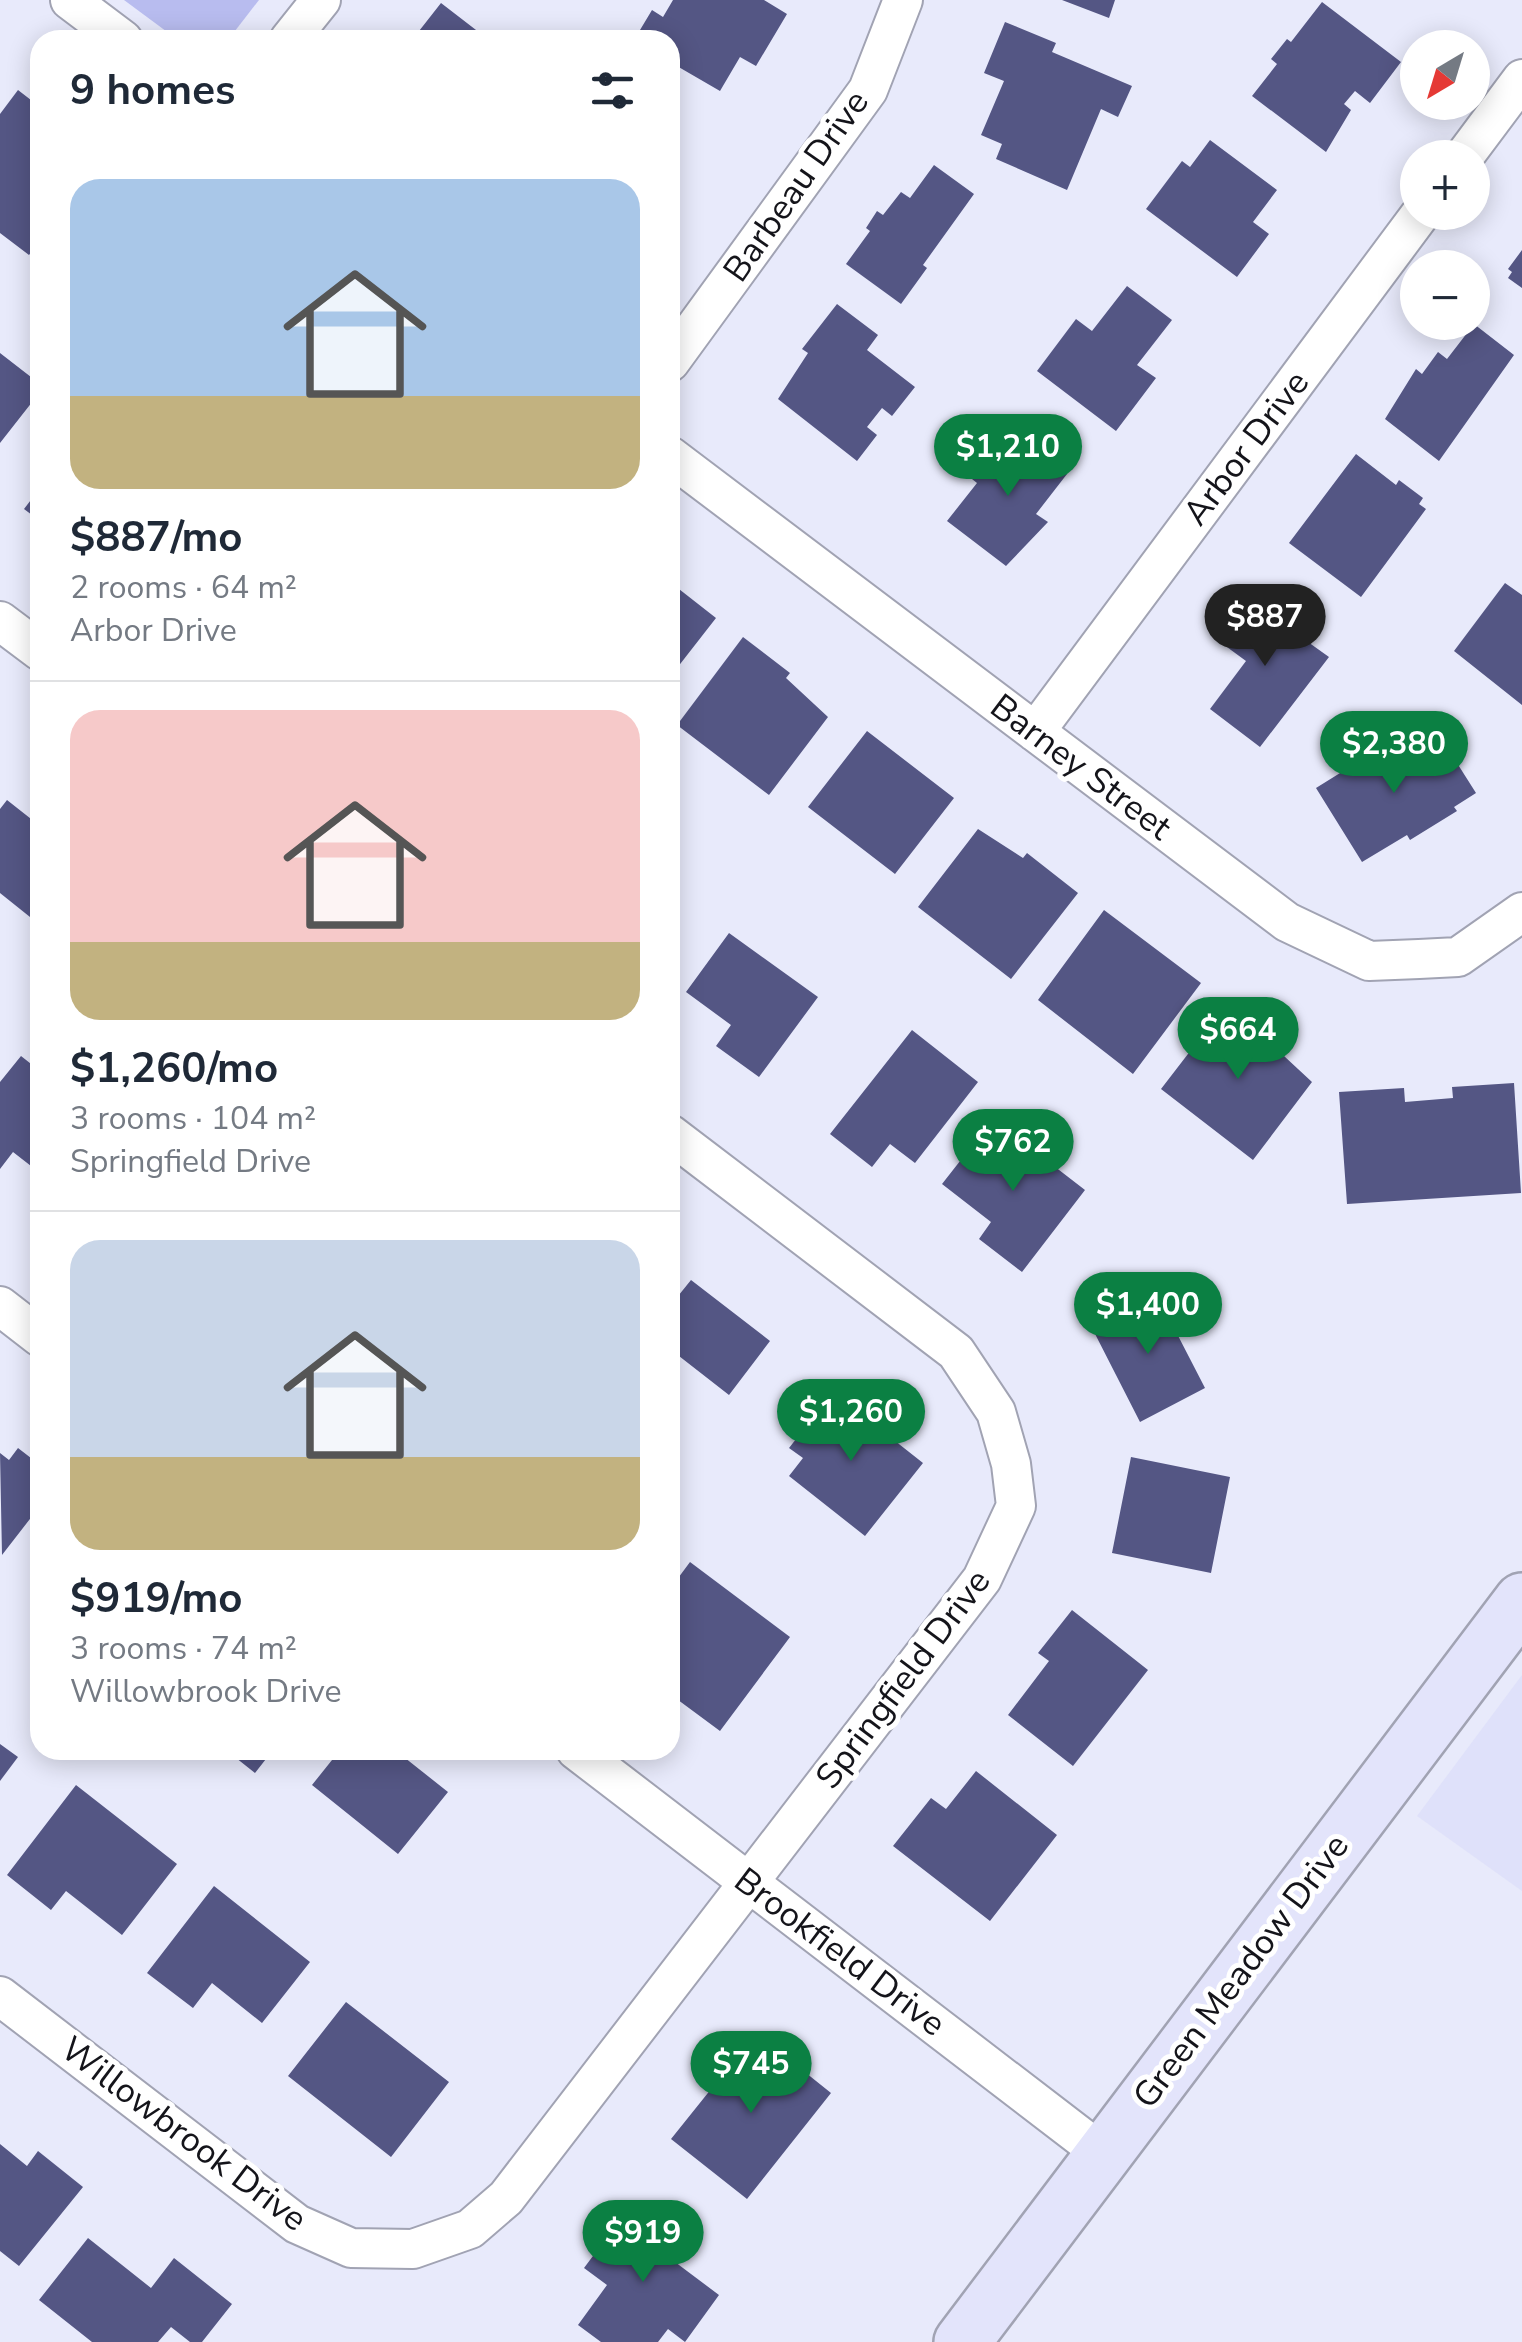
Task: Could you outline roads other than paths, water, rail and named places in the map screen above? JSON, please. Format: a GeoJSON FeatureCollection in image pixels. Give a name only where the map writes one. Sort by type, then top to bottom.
{"type":"FeatureCollection","features":[{"type":"Feature","properties":{"kind":"main road","name":"Green Meadow Drive"},"geometry":{"type":"LineString","coordinates":[[962,2342],[1522,1601]]}},
{"type":"Feature","properties":{"kind":"street"},"geometry":{"type":"LineString","coordinates":[[70,0],[110,30]]}},
{"type":"Feature","properties":{"kind":"street"},"geometry":{"type":"LineString","coordinates":[[297,30],[320,0]]}},
{"type":"Feature","properties":{"kind":"street","name":"Barbeau Drive"},"geometry":{"type":"LineString","coordinates":[[680,348],[868,90],[904,0]]}},
{"type":"Feature","properties":{"kind":"street"},"geometry":{"type":"LineString","coordinates":[[1476,140],[1522,79]]}},
{"type":"Feature","properties":{"kind":"street","name":"Arbor Drive"},"geometry":{"type":"LineString","coordinates":[[1035,732],[1409,230]]}},
{"type":"Feature","properties":{"kind":"street","name":"Barney Street"},"geometry":{"type":"LineString","coordinates":[[680,464],[1287,922],[1369,961],[1458,957],[1522,912]]}},
{"type":"Feature","properties":{"kind":"street"},"geometry":{"type":"LineString","coordinates":[[0,621],[30,644]]}},
{"type":"Feature","properties":{"kind":"street","name":"Springfield Drive"},"geometry":{"type":"LineString","coordinates":[[680,1142],[956,1352],[996,1412],[1011,1464],[1016,1506],[982,1579],[749,1883]]}},
{"type":"Feature","properties":{"kind":"street"},"geometry":{"type":"LineString","coordinates":[[0,1306],[30,1329]]}},
{"type":"Feature","properties":{"kind":"street","name":"Brookfield Drive"},"geometry":{"type":"LineString","coordinates":[[589,1760],[1103,2154]]}},
{"type":"Feature","properties":{"kind":"street","name":"Willowbrook Drive"},"geometry":{"type":"LineString","coordinates":[[0,1996],[297,2224],[351,2248],[414,2249],[470,2229],[506,2198],[749,1883]]}}]}
